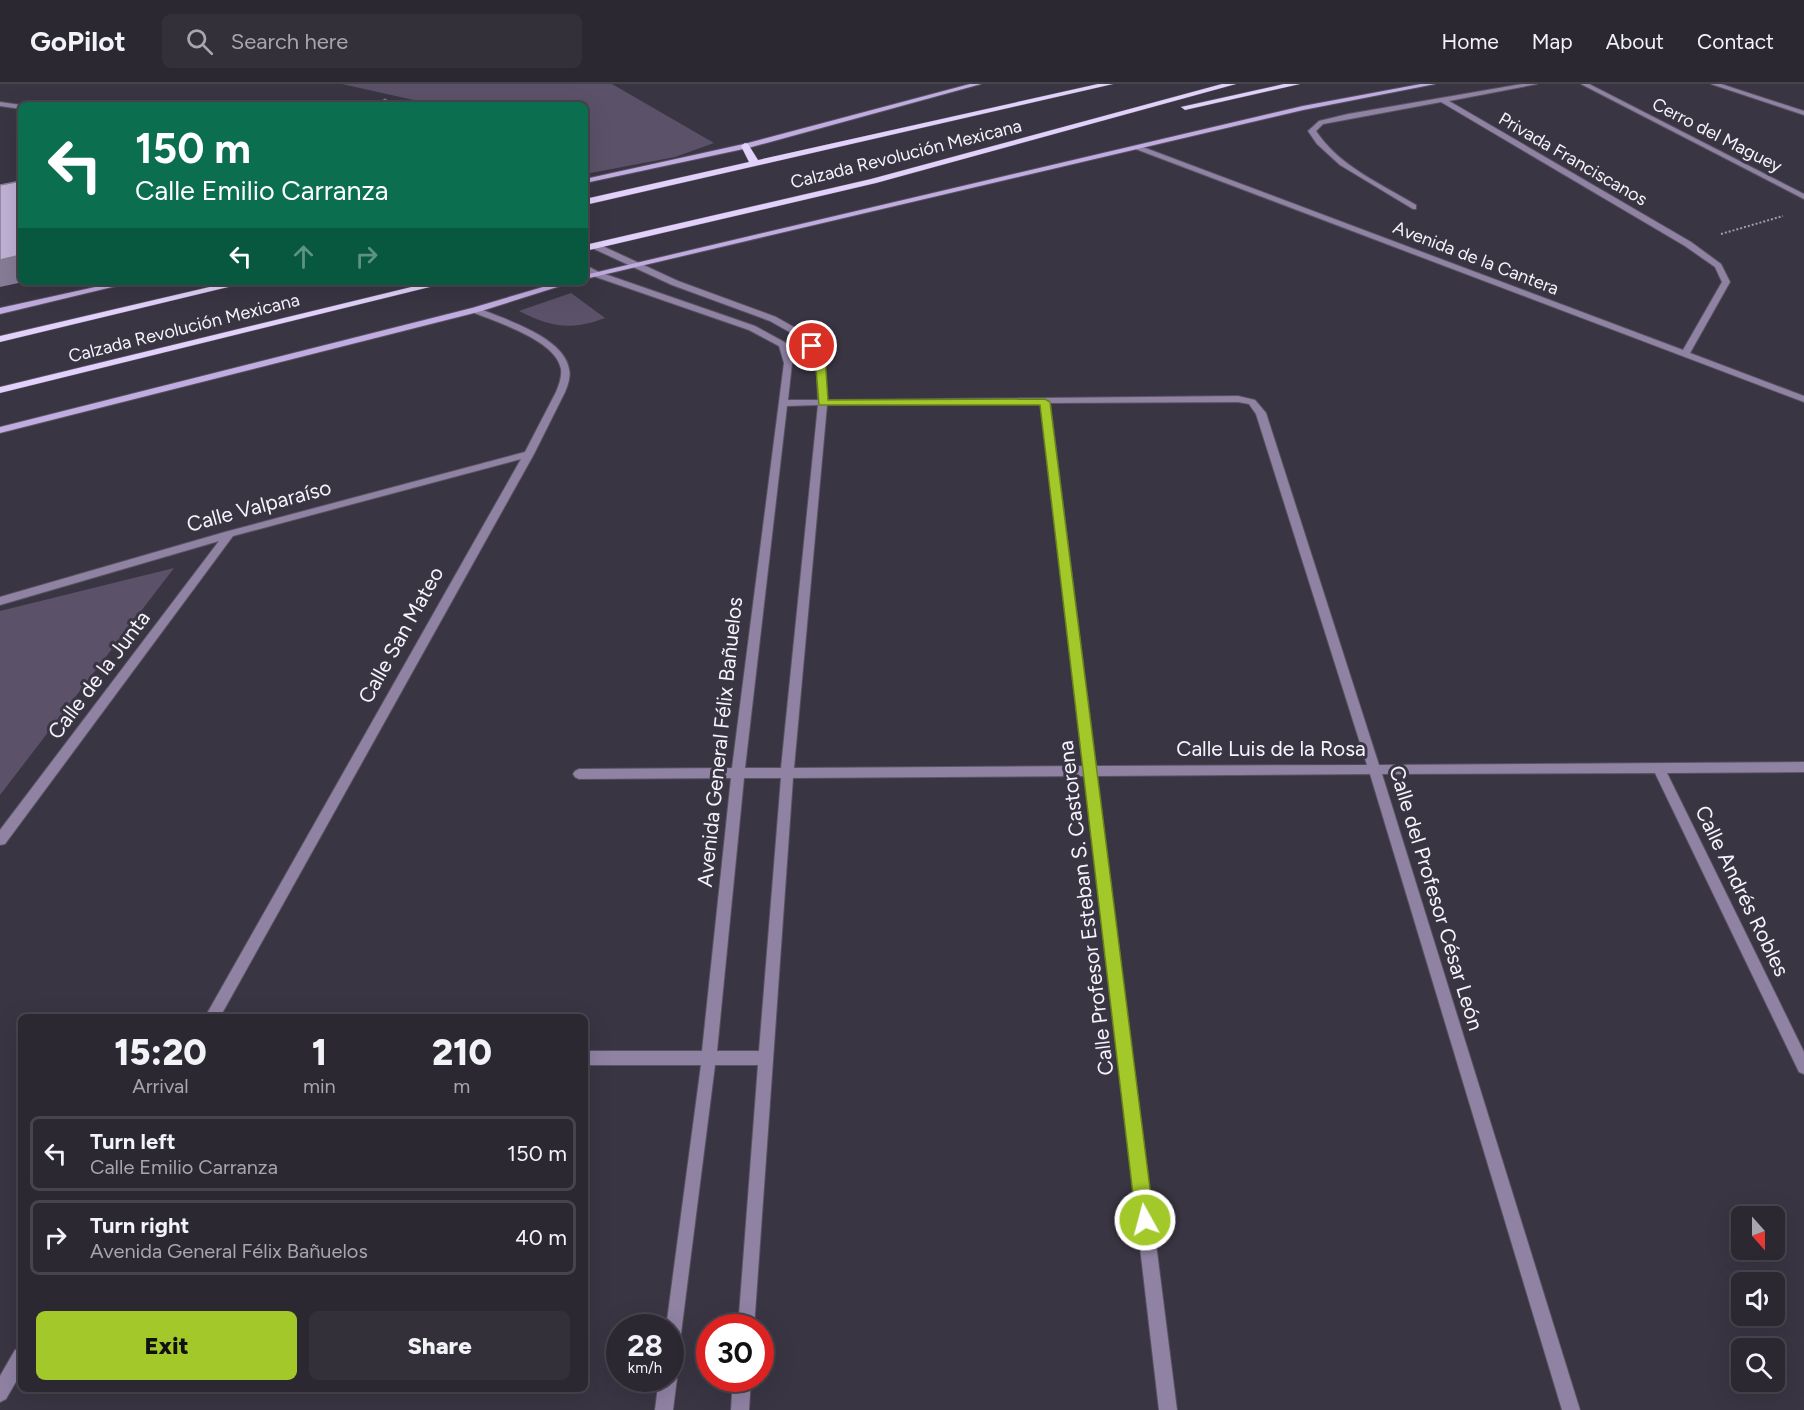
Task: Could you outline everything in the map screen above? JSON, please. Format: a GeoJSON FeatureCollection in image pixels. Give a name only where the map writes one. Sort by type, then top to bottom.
{"type":"FeatureCollection","features":[{"type":"Feature","properties":{"kind":"main road","name":"Calzada Revolución Mexicana"},"geometry":{"type":"LineString","coordinates":[[588,201],[1108,84]]}},
{"type":"Feature","properties":{"kind":"main road","name":"Calzada Revolución Mexicana"},"geometry":{"type":"LineString","coordinates":[[590,247],[873,181],[1232,84]]}},
{"type":"Feature","properties":{"kind":"main road"},"geometry":{"type":"LineString","coordinates":[[1073,128],[1296,84]]}},
{"type":"Feature","properties":{"kind":"main road"},"geometry":{"type":"LineString","coordinates":[[745,146],[755,164]]}},
{"type":"Feature","properties":{"kind":"main road","name":"Calzada Revolución Mexicana"},"geometry":{"type":"LineString","coordinates":[[0,339],[230,285]]}},
{"type":"Feature","properties":{"kind":"main road","name":"Calzada Revolución Mexicana"},"geometry":{"type":"LineString","coordinates":[[0,390],[433,285]]}},
{"type":"Feature","properties":{"kind":"street"},"geometry":{"type":"LineString","coordinates":[[588,181],[745,146],[974,84]]}},
{"type":"Feature","properties":{"kind":"street"},"geometry":{"type":"LineString","coordinates":[[589,273],[632,265],[1303,108],[1432,84]]}},
{"type":"Feature","properties":{"kind":"street"},"geometry":{"type":"LineString","coordinates":[[1413,207],[1346,165],[1317,142],[1312,131],[1321,122],[1534,84]]}},
{"type":"Feature","properties":{"kind":"street","name":"Cerro del Maguey"},"geometry":{"type":"LineString","coordinates":[[1584,84],[1804,197]]}},
{"type":"Feature","properties":{"kind":"street"},"geometry":{"type":"LineString","coordinates":[[1714,84],[1804,113]]}},
{"type":"Feature","properties":{"kind":"street","name":"Privada Franciscanos"},"geometry":{"type":"LineString","coordinates":[[1443,100],[1688,244],[1718,266],[1726,282],[1685,354]]}},
{"type":"Feature","properties":{"kind":"street"},"geometry":{"type":"LineString","coordinates":[[0,104],[18,107]]}},
{"type":"Feature","properties":{"kind":"street","name":"Avenida de la Cantera"},"geometry":{"type":"LineString","coordinates":[[1137,148],[1804,399]]}},
{"type":"Feature","properties":{"kind":"street"},"geometry":{"type":"LineString","coordinates":[[590,247],[675,283],[773,318],[805,337],[820,356],[823,403],[787,774],[747,1314]]}},
{"type":"Feature","properties":{"kind":"street"},"geometry":{"type":"LineString","coordinates":[[589,273],[752,328],[783,345],[805,337]]}},
{"type":"Feature","properties":{"kind":"street"},"geometry":{"type":"LineString","coordinates":[[0,311],[116,285]]}},
{"type":"Feature","properties":{"kind":"street"},"geometry":{"type":"LineString","coordinates":[[0,430],[475,310],[558,285]]}},
{"type":"Feature","properties":{"kind":"street","name":"Calle San Mateo"},"geometry":{"type":"LineString","coordinates":[[214,1014],[529,454],[565,381],[563,358],[548,343],[475,310]]}},
{"type":"Feature","properties":{"kind":"street","name":"Avenida General Félix Bañuelos"},"geometry":{"type":"LineString","coordinates":[[676,1314],[709,1058],[738,772],[788,363],[783,345]]}},
{"type":"Feature","properties":{"kind":"street","name":"Calle del Profesor César León"},"geometry":{"type":"LineString","coordinates":[[1045,402],[1238,399],[1252,402],[1261,413],[1374,768],[1570,1410]]}},
{"type":"Feature","properties":{"kind":"street"},"geometry":{"type":"LineString","coordinates":[[783,403],[1045,402]]}},
{"type":"Feature","properties":{"kind":"street","name":"Calle Profesor Esteban S. Castorena"},"geometry":{"type":"LineString","coordinates":[[1045,402],[1168,1410]]}},
{"type":"Feature","properties":{"kind":"street","name":"Calle Valparaíso"},"geometry":{"type":"LineString","coordinates":[[0,601],[229,534],[529,454]]}},
{"type":"Feature","properties":{"kind":"street","name":"Calle de la Junta"},"geometry":{"type":"LineString","coordinates":[[0,840],[229,534]]}},
{"type":"Feature","properties":{"kind":"street","name":"Calle Andrés Robles"},"geometry":{"type":"LineString","coordinates":[[1658,767],[1804,1067]]}},
{"type":"Feature","properties":{"kind":"street","name":"Calle Luis de la Rosa"},"geometry":{"type":"LineString","coordinates":[[579,774],[1804,767]]}},
{"type":"Feature","properties":{"kind":"street"},"geometry":{"type":"LineString","coordinates":[[588,1058],[767,1058]]}},
{"type":"Feature","properties":{"kind":"street"},"geometry":{"type":"LineString","coordinates":[[0,1393],[18,1361]]}},
{"type":"Feature","properties":{"kind":"street"},"geometry":{"type":"LineString","coordinates":[[664,1410],[666,1392]]}},
{"type":"Feature","properties":{"kind":"street"},"geometry":{"type":"LineString","coordinates":[[740,1410],[741,1392]]}},
{"type":"Feature","properties":{"kind":"path"},"geometry":{"type":"LineString","coordinates":[[1688,244],[1783,216]]}},
{"type":"Feature","properties":{"kind":"shaded area"},"geometry":{"type":"Polygon","coordinates":[[[342,84],[612,84],[714,143],[675,157],[588,173],[588,102],[423,102],[342,84]]]}},
{"type":"Feature","properties":{"kind":"shaded area"},"geometry":{"type":"Polygon","coordinates":[[[571,293],[605,318],[571,326],[551,324],[519,311],[571,293]]]}},
{"type":"Feature","properties":{"kind":"shaded area"},"geometry":{"type":"Polygon","coordinates":[[[174,568],[0,795],[0,611],[174,568]]]}},
{"type":"Feature","properties":{"kind":"building"},"geometry":{"type":"Polygon","coordinates":[[[18,182],[18,256],[0,260],[0,185],[18,182]]]}},
{"type":"Feature","properties":{"kind":"route"},"geometry":{"type":"LineString","coordinates":[[812,346],[820,356],[823,403],[1045,402],[1145,1220]]}}]}
